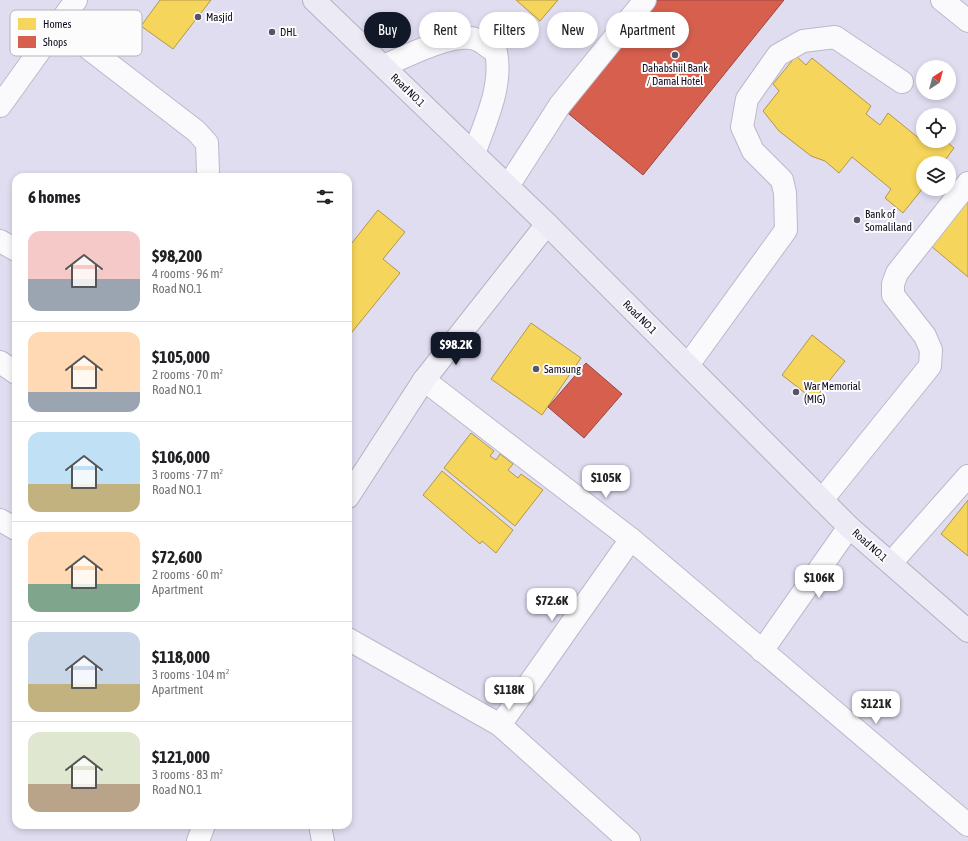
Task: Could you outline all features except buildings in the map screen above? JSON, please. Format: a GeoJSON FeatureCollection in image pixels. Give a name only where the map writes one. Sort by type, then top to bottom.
{"type":"FeatureCollection","features":[{"type":"Feature","properties":{"kind":"highway","name":"Road NO.1"},"geometry":{"type":"LineString","coordinates":[[314,0],[547,224],[849,527],[968,631]]}},
{"type":"Feature","properties":{"kind":"main road"},"geometry":{"type":"LineString","coordinates":[[352,491],[424,380],[547,224]]}},
{"type":"Feature","properties":{"kind":"main road"},"geometry":{"type":"LineString","coordinates":[[321,829],[323,841]]}},
{"type":"Feature","properties":{"kind":"street"},"geometry":{"type":"LineString","coordinates":[[68,10],[76,0]]}},
{"type":"Feature","properties":{"kind":"street"},"geometry":{"type":"LineString","coordinates":[[508,186],[560,106],[645,0]]}},
{"type":"Feature","properties":{"kind":"street"},"geometry":{"type":"LineString","coordinates":[[942,0],[968,21]]}},
{"type":"Feature","properties":{"kind":"street"},"geometry":{"type":"LineString","coordinates":[[688,365],[786,230],[785,193],[782,180],[753,151],[742,127],[747,98],[778,55],[802,41],[835,37],[902,82]]}},
{"type":"Feature","properties":{"kind":"street"},"geometry":{"type":"LineString","coordinates":[[383,66],[440,42],[462,38],[477,40],[496,52],[499,67],[496,88],[474,154]]}},
{"type":"Feature","properties":{"kind":"street"},"geometry":{"type":"LineString","coordinates":[[0,106],[35,56]]}},
{"type":"Feature","properties":{"kind":"street"},"geometry":{"type":"LineString","coordinates":[[99,56],[196,132],[206,143],[208,170]]}},
{"type":"Feature","properties":{"kind":"street"},"geometry":{"type":"LineString","coordinates":[[822,500],[930,366],[931,350],[925,336],[894,296],[893,284],[897,273],[968,183]]}},
{"type":"Feature","properties":{"kind":"street"},"geometry":{"type":"LineString","coordinates":[[0,241],[12,248]]}},
{"type":"Feature","properties":{"kind":"street"},"geometry":{"type":"LineString","coordinates":[[0,362],[12,370]]}},
{"type":"Feature","properties":{"kind":"street"},"geometry":{"type":"LineString","coordinates":[[424,380],[631,539],[968,825]]}},
{"type":"Feature","properties":{"kind":"street"},"geometry":{"type":"LineString","coordinates":[[890,563],[968,476]]}},
{"type":"Feature","properties":{"kind":"street"},"geometry":{"type":"LineString","coordinates":[[0,520],[12,527]]}},
{"type":"Feature","properties":{"kind":"street"},"geometry":{"type":"LineString","coordinates":[[762,651],[849,527]]}},
{"type":"Feature","properties":{"kind":"street"},"geometry":{"type":"LineString","coordinates":[[500,725],[631,539]]}},
{"type":"Feature","properties":{"kind":"street"},"geometry":{"type":"LineString","coordinates":[[352,641],[500,725],[629,841]]}},
{"type":"Feature","properties":{"kind":"street"},"geometry":{"type":"LineString","coordinates":[[198,841],[202,829]]}},
{"type":"Feature","properties":{"kind":"place","name":"Masjid"},"geometry":{"type":"Point","coordinates":[198,17]}},
{"type":"Feature","properties":{"kind":"place","name":"DHL"},"geometry":{"type":"Point","coordinates":[272,32]}},
{"type":"Feature","properties":{"kind":"place","name":"Dahabshiil Bank / Damal Hotel"},"geometry":{"type":"Point","coordinates":[675,55]}},
{"type":"Feature","properties":{"kind":"place","name":"Bank of Somaliland"},"geometry":{"type":"Point","coordinates":[857,220]}},
{"type":"Feature","properties":{"kind":"place","name":"Samsung"},"geometry":{"type":"Point","coordinates":[536,369]}},
{"type":"Feature","properties":{"kind":"place","name":"War Memorial (MIG)"},"geometry":{"type":"Point","coordinates":[796,392]}}]}
